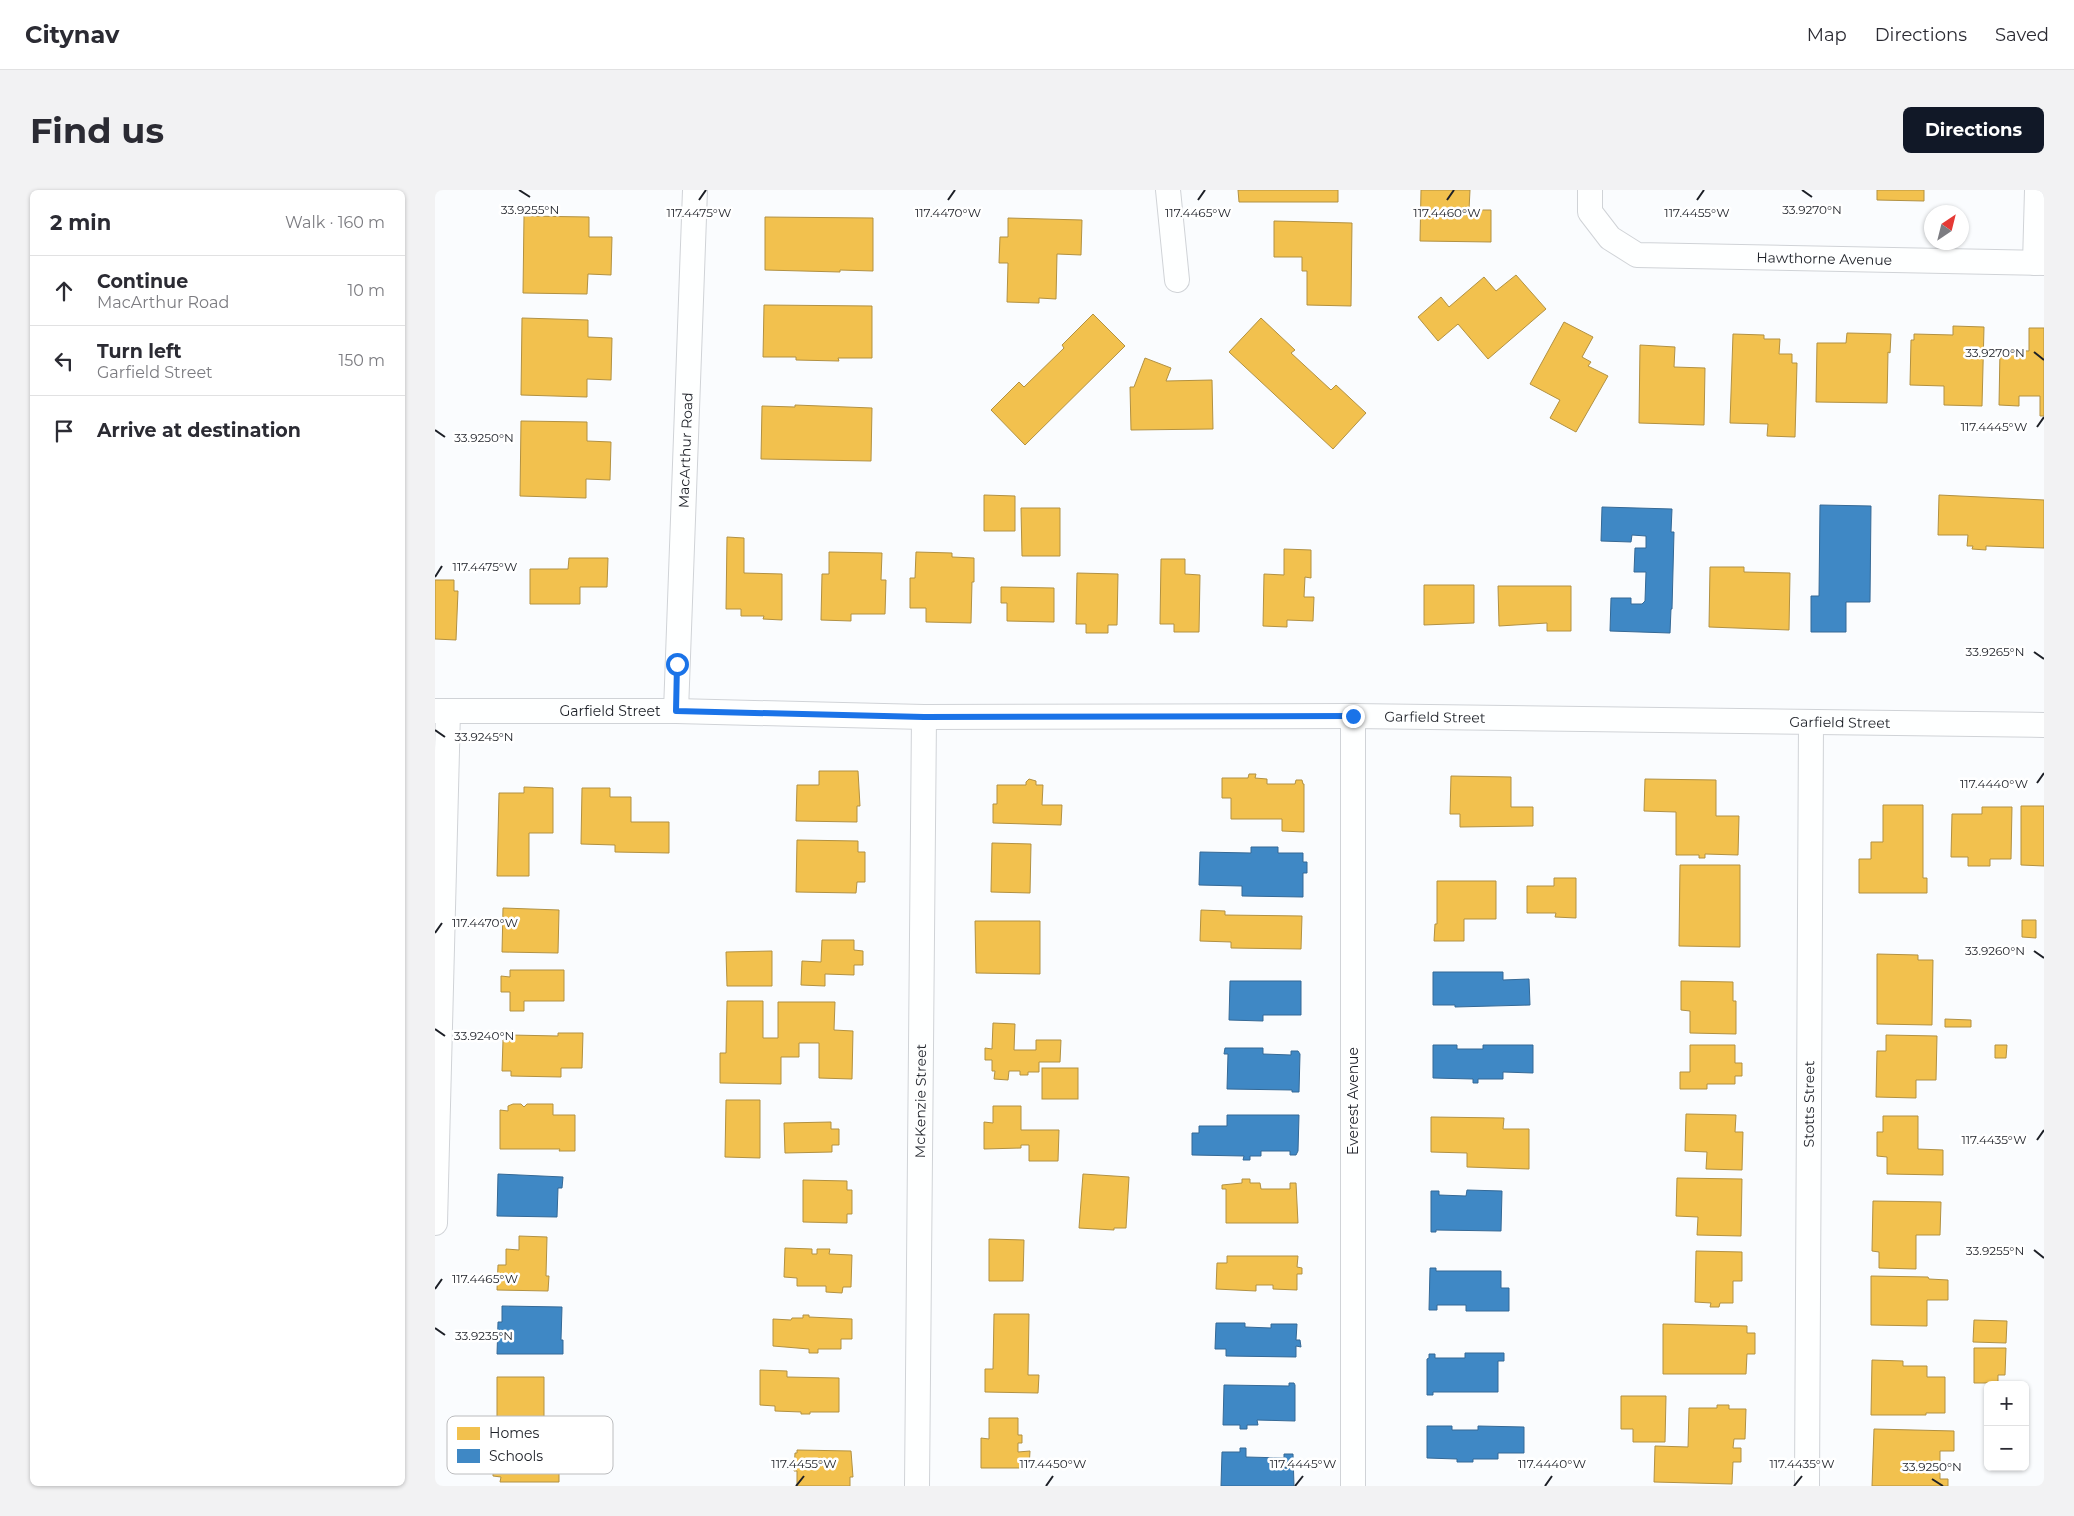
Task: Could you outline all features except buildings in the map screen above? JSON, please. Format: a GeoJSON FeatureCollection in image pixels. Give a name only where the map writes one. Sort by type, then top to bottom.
{"type":"FeatureCollection","features":[{"type":"Feature","properties":{"kind":"street","name":"MacArthur Road"},"geometry":{"type":"LineString","coordinates":[[676,711],[695,190]]}},
{"type":"Feature","properties":{"kind":"street"},"geometry":{"type":"LineString","coordinates":[[1168,190],[1177,280]]}},
{"type":"Feature","properties":{"kind":"street","name":"Hawthorne Avenue"},"geometry":{"type":"LineString","coordinates":[[1590,190],[1590,212],[1610,238],[1637,255],[2040,263]]}},
{"type":"Feature","properties":{"kind":"street"},"geometry":{"type":"LineString","coordinates":[[2037,190],[2040,263]]}},
{"type":"Feature","properties":{"kind":"street","name":"Garfield Street"},"geometry":{"type":"LineString","coordinates":[[442,711],[676,711],[924,717],[1353,716],[2044,725]]}},
{"type":"Feature","properties":{"kind":"street"},"geometry":{"type":"LineString","coordinates":[[435,1223],[442,711]]}},
{"type":"Feature","properties":{"kind":"street","name":"Everest Avenue"},"geometry":{"type":"LineString","coordinates":[[1353,716],[1353,1486]]}},
{"type":"Feature","properties":{"kind":"street","name":"McKenzie Street"},"geometry":{"type":"LineString","coordinates":[[917,1486],[924,717]]}},
{"type":"Feature","properties":{"kind":"street","name":"Stotts Street"},"geometry":{"type":"LineString","coordinates":[[1807,1486],[1811,722]]}},
{"type":"Feature","properties":{"kind":"route"},"geometry":{"type":"LineString","coordinates":[[677,664],[676,711],[924,717],[1353,716]]}}]}
